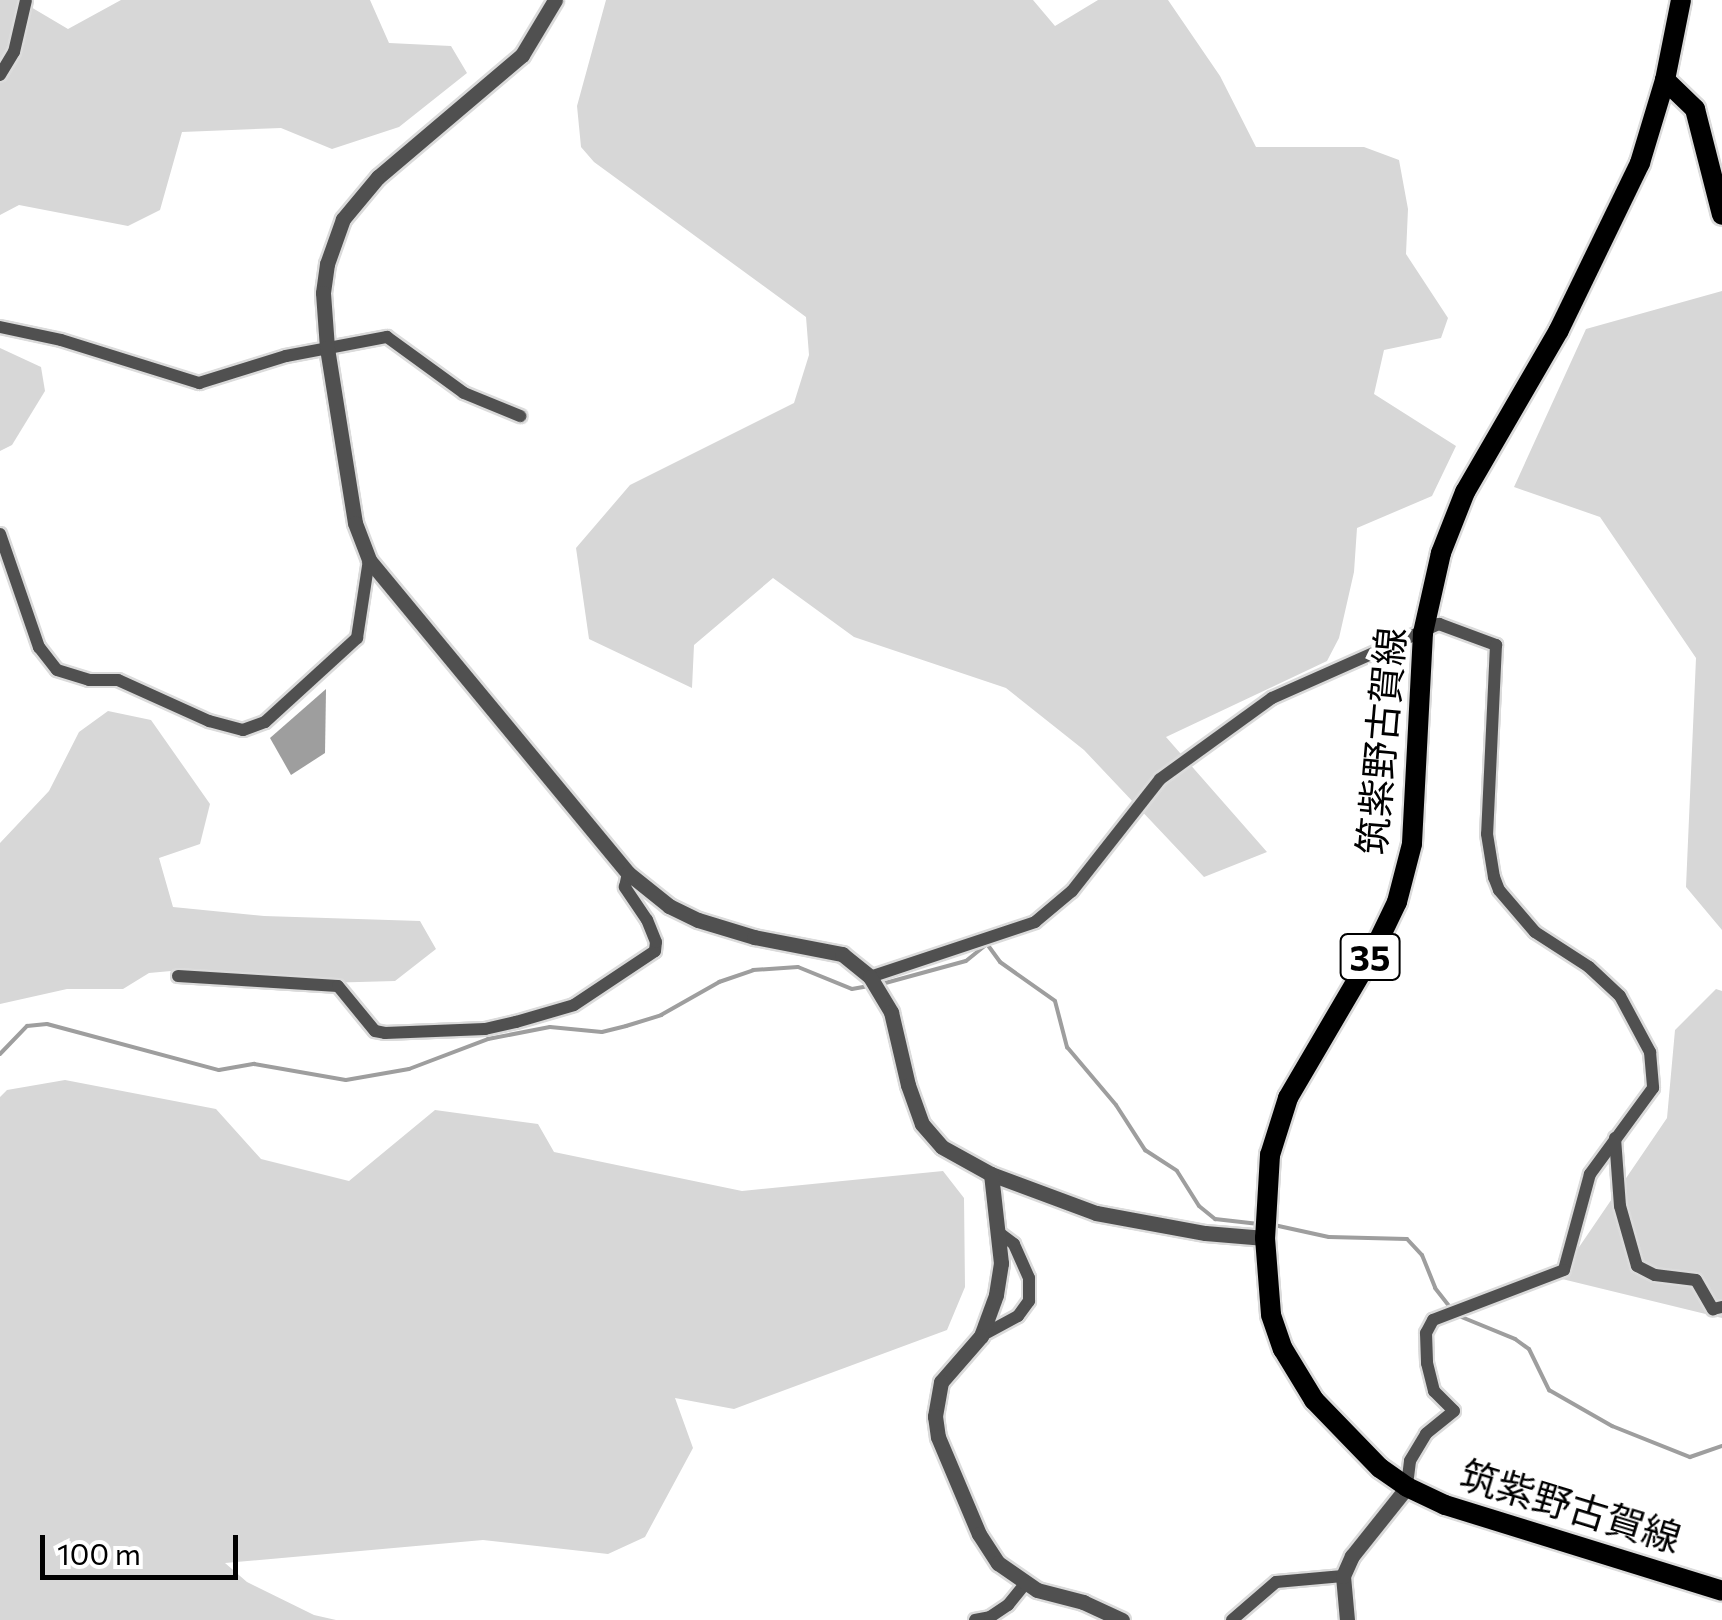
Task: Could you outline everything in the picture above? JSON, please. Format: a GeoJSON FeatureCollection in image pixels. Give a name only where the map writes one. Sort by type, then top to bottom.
{"type":"FeatureCollection","features":[{"type":"Feature","properties":{"kind":"main road","name":"筑紫野古賀線"},"geometry":{"type":"LineString","coordinates":[[1682,0],[1665,80],[1640,163],[1560,330],[1465,492],[1442,553],[1423,633],[1412,844],[1396,902],[1370,958],[1288,1098],[1270,1156],[1265,1238],[1271,1315],[1283,1349],[1314,1400],[1380,1468],[1407,1487],[1445,1505],[1722,1591]]}},
{"type":"Feature","properties":{"kind":"main road"},"geometry":{"type":"LineString","coordinates":[[1665,80],[1696,109],[1722,215]]}},
{"type":"Feature","properties":{"kind":"street"},"geometry":{"type":"LineString","coordinates":[[0,75],[14,52],[26,0]]}},
{"type":"Feature","properties":{"kind":"street"},"geometry":{"type":"LineString","coordinates":[[555,0],[522,54],[407,147],[343,219],[327,264],[327,348],[355,523],[369,560],[628,873],[669,906],[698,920],[754,937],[842,954],[870,977],[891,1012],[908,1086],[922,1124],[942,1147],[991,1174],[1096,1213],[1205,1234],[1265,1238]]}},
{"type":"Feature","properties":{"kind":"street"},"geometry":{"type":"LineString","coordinates":[[0,328],[61,340],[199,383],[387,336],[464,393],[520,416]]}},
{"type":"Feature","properties":{"kind":"street"},"geometry":{"type":"LineString","coordinates":[[0,534],[39,647],[57,670],[88,680],[118,680],[209,720],[243,730],[265,722],[356,638],[369,560]]}},
{"type":"Feature","properties":{"kind":"street"},"geometry":{"type":"LineString","coordinates":[[870,977],[1035,922],[1072,891],[1160,779],[1272,698],[1439,624],[1496,644],[1487,834],[1494,876],[1499,890],[1534,932],[1589,968],[1620,996],[1650,1052],[1653,1088],[1590,1174],[1564,1270],[1433,1320],[1426,1333],[1434,1392],[1454,1411],[1426,1434],[1410,1461],[1407,1487],[1352,1556],[1343,1576],[1347,1620]]}},
{"type":"Feature","properties":{"kind":"street"},"geometry":{"type":"LineString","coordinates":[[178,976],[338,986],[375,1031],[385,1033],[485,1029],[516,1022],[574,1006],[655,951],[656,942],[646,920],[625,886],[628,873]]}},
{"type":"Feature","properties":{"kind":"street"},"geometry":{"type":"LineString","coordinates":[[1614,1138],[1620,1206],[1638,1266],[1655,1276],[1696,1280],[1713,1309],[1722,1307]]}},
{"type":"Feature","properties":{"kind":"street"},"geometry":{"type":"LineString","coordinates":[[991,1174],[998,1232],[996,1295],[981,1336],[942,1382],[934,1416],[938,1437],[988,1552],[1025,1584],[1122,1620]]}},
{"type":"Feature","properties":{"kind":"street"},"geometry":{"type":"LineString","coordinates":[[981,1336],[1018,1316],[1029,1301],[1029,1278],[1014,1244],[998,1232]]}},
{"type":"Feature","properties":{"kind":"street"},"geometry":{"type":"LineString","coordinates":[[1232,1620],[1276,1582],[1343,1576]]}},
{"type":"Feature","properties":{"kind":"street"},"geometry":{"type":"LineString","coordinates":[[974,1620],[990,1617],[1008,1605],[1025,1584]]}},
{"type":"Feature","properties":{"kind":"shaded area"},"geometry":{"type":"Polygon","coordinates":[[[0,0],[19,0],[68,29],[121,0],[370,0],[389,43],[451,46],[467,73],[399,127],[332,149],[281,128],[182,132],[160,210],[128,226],[19,205],[0,215],[0,0]]]}},
{"type":"Feature","properties":{"kind":"shaded area"},"geometry":{"type":"Polygon","coordinates":[[[606,0],[1033,0],[1055,26],[1098,0],[1168,0],[1220,76],[1256,147],[1364,147],[1399,160],[1408,209],[1406,254],[1448,318],[1441,338],[1384,350],[1374,394],[1456,446],[1432,496],[1357,528],[1354,572],[1339,638],[1327,661],[1166,737],[1267,852],[1204,877],[1084,750],[1006,688],[854,637],[773,578],[694,645],[692,688],[589,639],[576,548],[630,485],[794,403],[809,355],[806,317],[594,162],[581,147],[577,106],[606,0]]]}},
{"type":"Feature","properties":{"kind":"shaded area"},"geometry":{"type":"Polygon","coordinates":[[[1722,291],[1722,930],[1686,887],[1696,658],[1600,517],[1514,487],[1586,329],[1722,291]]]}},
{"type":"Feature","properties":{"kind":"shaded area"},"geometry":{"type":"Polygon","coordinates":[[[0,348],[41,367],[45,391],[12,445],[0,451],[0,348]]]}},
{"type":"Feature","properties":{"kind":"shaded area"},"geometry":{"type":"Polygon","coordinates":[[[326,689],[325,753],[291,775],[270,738],[326,689]]]}},
{"type":"Feature","properties":{"kind":"shaded area"},"geometry":{"type":"Polygon","coordinates":[[[108,711],[151,720],[210,804],[200,844],[159,858],[173,907],[264,916],[420,921],[436,949],[395,981],[323,983],[193,969],[149,973],[123,989],[67,989],[0,1004],[0,843],[49,791],[79,732],[108,711]]]}},
{"type":"Feature","properties":{"kind":"shaded area"},"geometry":{"type":"Polygon","coordinates":[[[1716,989],[1722,991],[1722,1318],[1558,1278],[1667,1118],[1675,1030],[1716,989]]]}},
{"type":"Feature","properties":{"kind":"shaded area"},"geometry":{"type":"Polygon","coordinates":[[[65,1080],[216,1109],[261,1159],[349,1181],[435,1110],[538,1124],[554,1152],[742,1191],[943,1171],[964,1198],[965,1287],[947,1330],[734,1409],[675,1398],[693,1448],[645,1537],[608,1554],[483,1540],[225,1563],[247,1582],[314,1615],[336,1620],[0,1620],[0,1097],[7,1090],[65,1080]]]}},
{"type":"Feature","properties":{"kind":"waterway"},"geometry":{"type":"LineString","coordinates":[[878,985],[966,961],[987,944],[1000,962],[1055,1001],[1067,1047],[1116,1105],[1145,1150],[1177,1171],[1199,1206],[1215,1219],[1259,1224]]}},
{"type":"Feature","properties":{"kind":"waterway"},"geometry":{"type":"LineString","coordinates":[[0,1054],[27,1026],[47,1024],[219,1070],[254,1064],[346,1080],[409,1069],[488,1039],[550,1027],[602,1032],[626,1026],[661,1015],[719,982],[753,970],[798,967],[852,989],[869,986]]}},
{"type":"Feature","properties":{"kind":"waterway"},"geometry":{"type":"LineString","coordinates":[[1274,1225],[1329,1237],[1407,1239],[1422,1255],[1435,1288],[1452,1310]]}},
{"type":"Feature","properties":{"kind":"waterway"},"geometry":{"type":"LineString","coordinates":[[1459,1316],[1515,1339],[1529,1349],[1549,1390],[1612,1426],[1690,1457],[1722,1446]]}}]}
